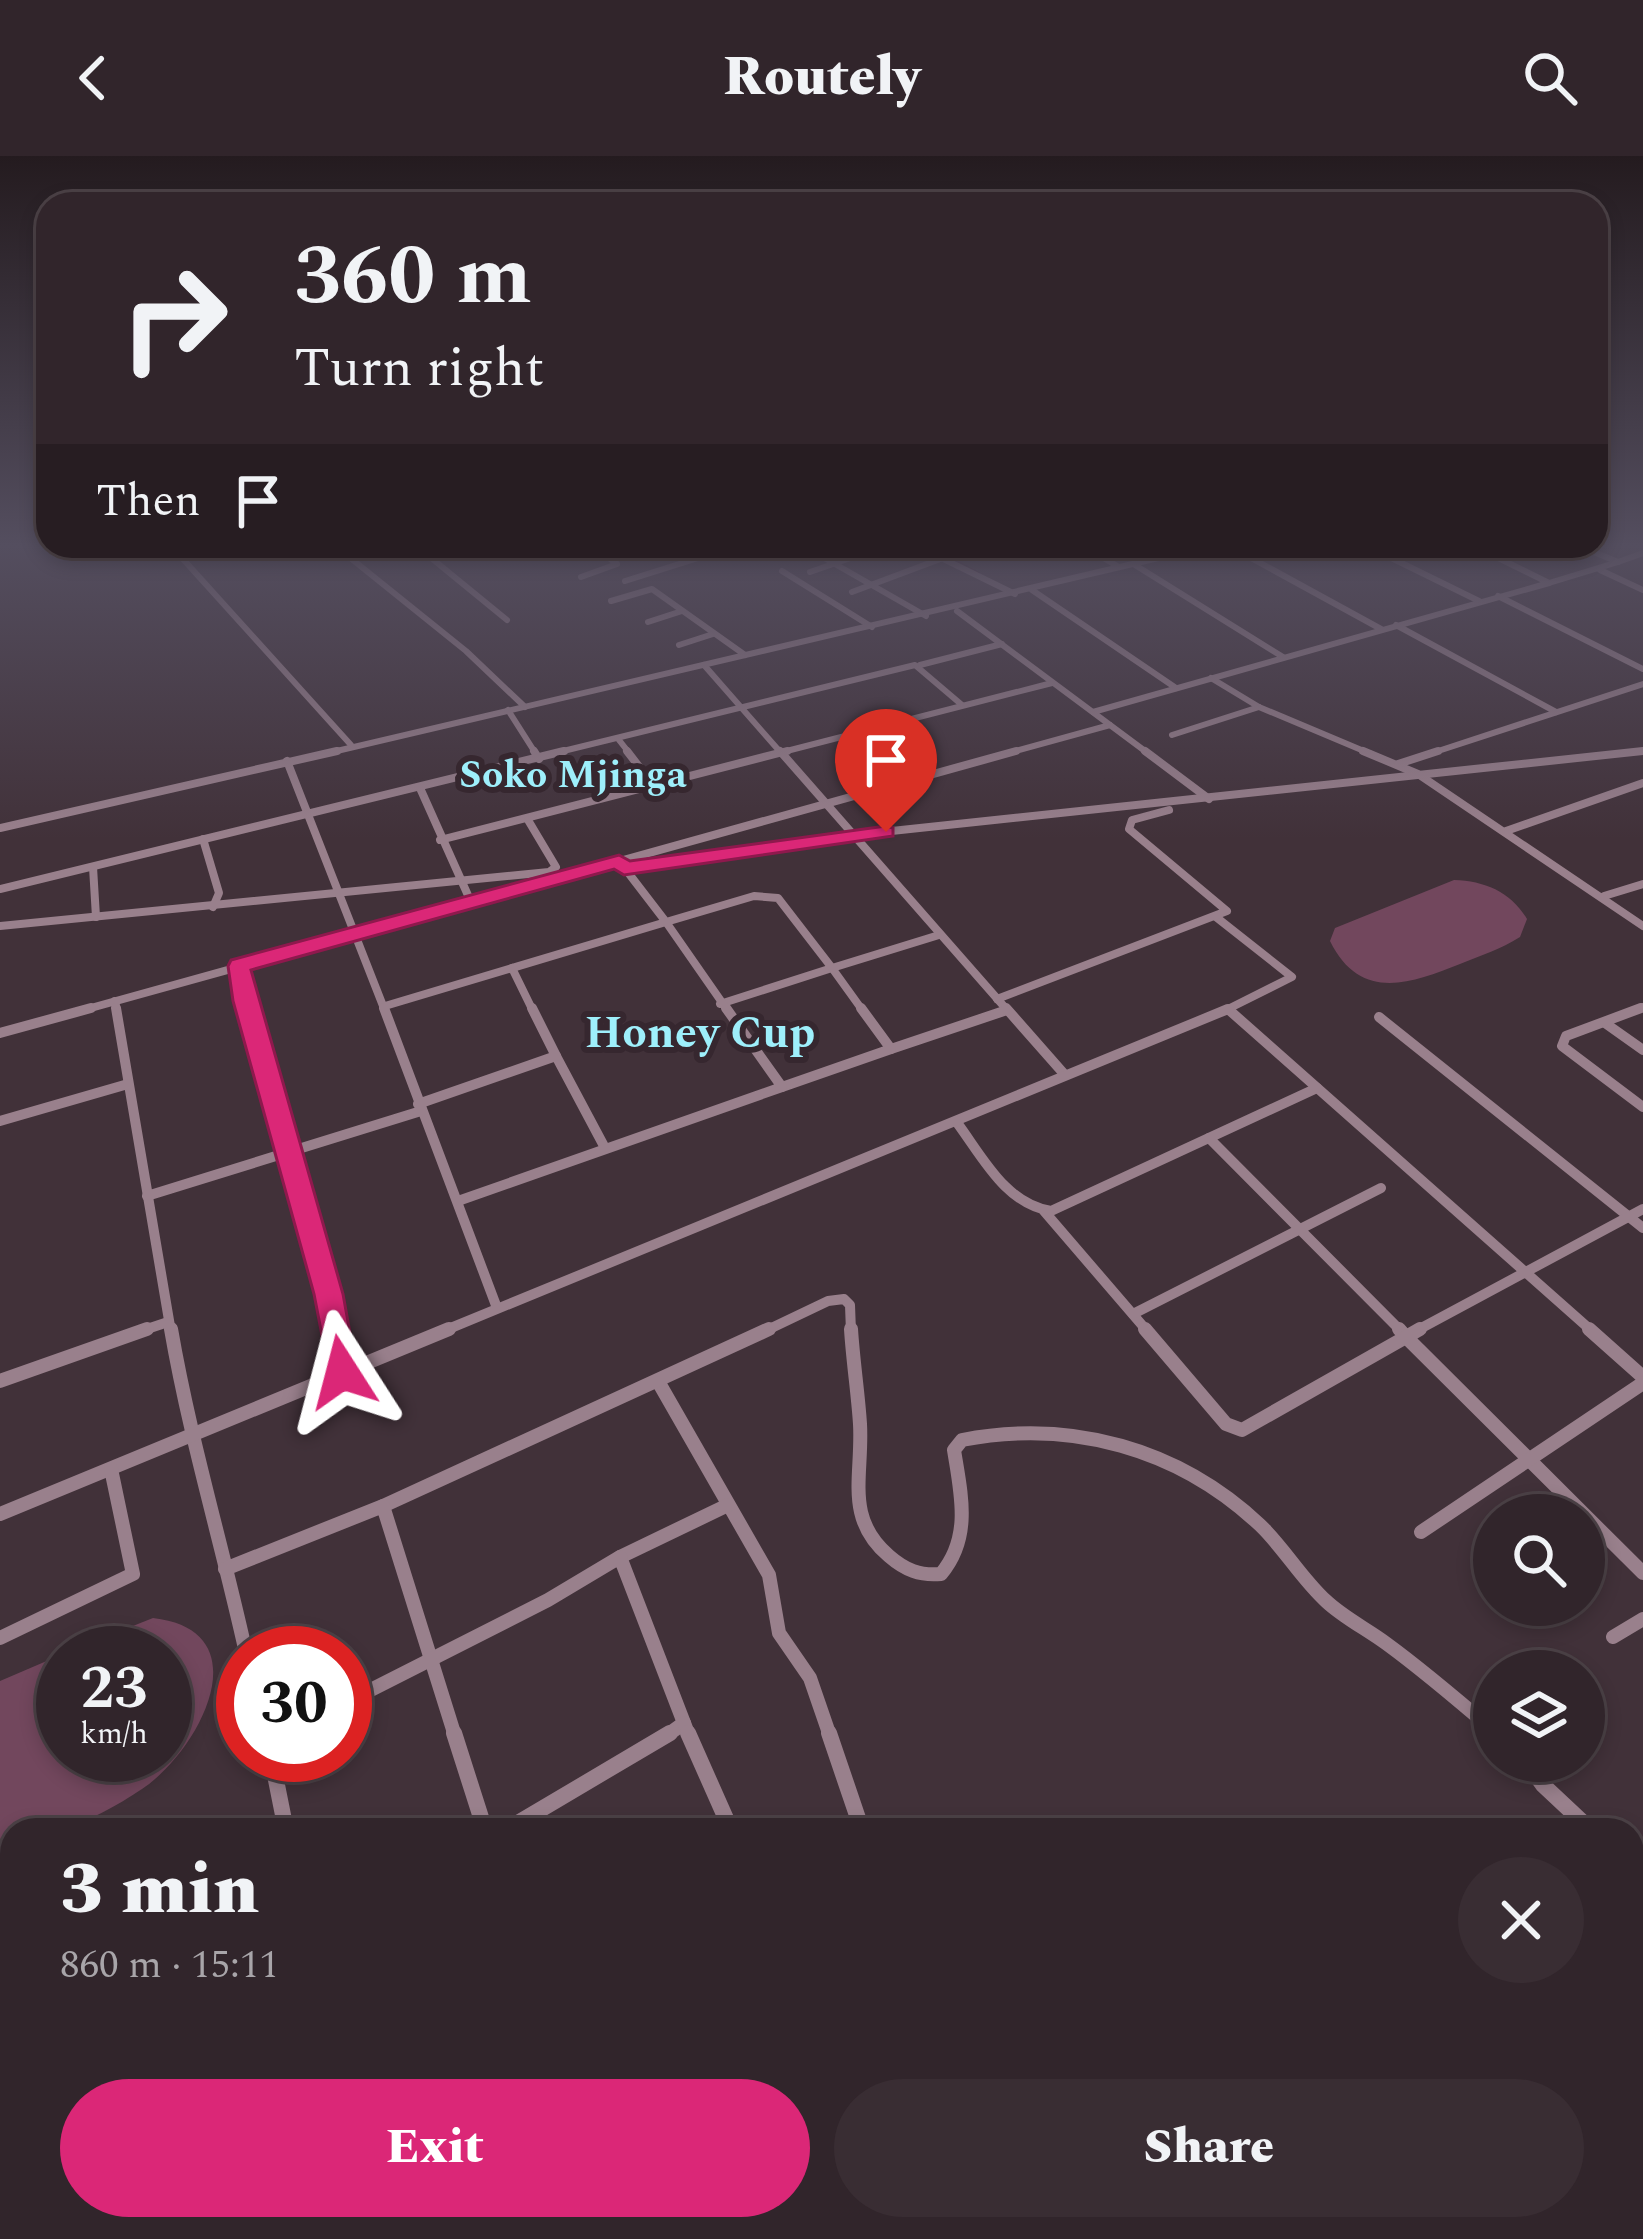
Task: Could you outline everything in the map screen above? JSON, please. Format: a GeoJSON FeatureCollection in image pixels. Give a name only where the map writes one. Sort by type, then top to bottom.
{"type":"FeatureCollection","features":[{"type":"Feature","properties":{"kind":"street"},"geometry":{"type":"LineString","coordinates":[[260,645],[351,746]]}},
{"type":"Feature","properties":{"kind":"street"},"geometry":{"type":"LineString","coordinates":[[459,645],[525,707]]}},
{"type":"Feature","properties":{"kind":"street"},"geometry":{"type":"LineString","coordinates":[[730,645],[745,655]]}},
{"type":"Feature","properties":{"kind":"street"},"geometry":{"type":"LineString","coordinates":[[0,828],[789,645]]}},
{"type":"Feature","properties":{"kind":"street"},"geometry":{"type":"LineString","coordinates":[[0,890],[998,645]]}},
{"type":"Feature","properties":{"kind":"street"},"geometry":{"type":"LineString","coordinates":[[1005,645],[1209,799]]}},
{"type":"Feature","properties":{"kind":"street"},"geometry":{"type":"LineString","coordinates":[[1113,645],[1176,688]]}},
{"type":"Feature","properties":{"kind":"street"},"geometry":{"type":"LineString","coordinates":[[1264,645],[1283,657]]}},
{"type":"Feature","properties":{"kind":"street"},"geometry":{"type":"LineString","coordinates":[[1093,712],[1324,645]]}},
{"type":"Feature","properties":{"kind":"street"},"geometry":{"type":"LineString","coordinates":[[1433,645],[1556,712]]}},
{"type":"Feature","properties":{"kind":"street"},"geometry":{"type":"LineString","coordinates":[[1596,645],[1643,669]]}},
{"type":"Feature","properties":{"kind":"street"},"geometry":{"type":"LineString","coordinates":[[704,665],[1065,1075]]}},
{"type":"Feature","properties":{"kind":"street"},"geometry":{"type":"LineString","coordinates":[[920,665],[962,705]]}},
{"type":"Feature","properties":{"kind":"street"},"geometry":{"type":"LineString","coordinates":[[1211,678],[1259,707],[1418,774],[1643,926]]}},
{"type":"Feature","properties":{"kind":"street"},"geometry":{"type":"LineString","coordinates":[[440,840],[1052,683]]}},
{"type":"Feature","properties":{"kind":"street"},"geometry":{"type":"LineString","coordinates":[[1398,764],[1643,684]]}},
{"type":"Feature","properties":{"kind":"street"},"geometry":{"type":"LineString","coordinates":[[1172,735],[1259,707]]}},
{"type":"Feature","properties":{"kind":"street"},"geometry":{"type":"LineString","coordinates":[[508,710],[539,759]]}},
{"type":"Feature","properties":{"kind":"street"},"geometry":{"type":"LineString","coordinates":[[0,1033],[621,865],[826,802],[1110,725]]}},
{"type":"Feature","properties":{"kind":"street"},"geometry":{"type":"LineString","coordinates":[[619,740],[654,786]]}},
{"type":"Feature","properties":{"kind":"street"},"geometry":{"type":"LineString","coordinates":[[621,865],[1643,751]]}},
{"type":"Feature","properties":{"kind":"street"},"geometry":{"type":"LineString","coordinates":[[287,761],[386,1006],[419,1107],[497,1308]]}},
{"type":"Feature","properties":{"kind":"street"},"geometry":{"type":"LineString","coordinates":[[1506,831],[1643,783]]}},
{"type":"Feature","properties":{"kind":"street"},"geometry":{"type":"LineString","coordinates":[[420,788],[471,902]]}},
{"type":"Feature","properties":{"kind":"street"},"geometry":{"type":"LineString","coordinates":[[997,998],[1227,911],[1129,829],[1132,820],[1184,802]]}},
{"type":"Feature","properties":{"kind":"street"},"geometry":{"type":"LineString","coordinates":[[0,926],[548,872],[556,867],[528,820]]}},
{"type":"Feature","properties":{"kind":"street"},"geometry":{"type":"LineString","coordinates":[[203,839],[219,893],[213,907]]}},
{"type":"Feature","properties":{"kind":"street"},"geometry":{"type":"LineString","coordinates":[[621,865],[667,922],[782,1088]]}},
{"type":"Feature","properties":{"kind":"street"},"geometry":{"type":"LineString","coordinates":[[93,867],[96,917]]}},
{"type":"Feature","properties":{"kind":"street"},"geometry":{"type":"LineString","coordinates":[[1604,896],[1643,884]]}},
{"type":"Feature","properties":{"kind":"street"},"geometry":{"type":"LineString","coordinates":[[386,1006],[771,895],[783,903],[891,1049]]}},
{"type":"Feature","properties":{"kind":"street"},"geometry":{"type":"LineString","coordinates":[[0,1514],[958,1124],[1292,977],[1216,917]]}},
{"type":"Feature","properties":{"kind":"street"},"geometry":{"type":"LineString","coordinates":[[720,1004],[938,935]]}},
{"type":"Feature","properties":{"kind":"street"},"geometry":{"type":"LineString","coordinates":[[239,966],[328,1294],[342,1372]]}},
{"type":"Feature","properties":{"kind":"street"},"geometry":{"type":"LineString","coordinates":[[512,968],[605,1148]]}},
{"type":"Feature","properties":{"kind":"street"},"geometry":{"type":"LineString","coordinates":[[115,1001],[189,1436],[219,1530],[239,1626]]}},
{"type":"Feature","properties":{"kind":"street"},"geometry":{"type":"LineString","coordinates":[[1643,1007],[1566,1036],[1562,1046],[1643,1107]]}},
{"type":"Feature","properties":{"kind":"street"},"geometry":{"type":"LineString","coordinates":[[1228,1009],[1643,1380],[1421,1532]]}},
{"type":"Feature","properties":{"kind":"street"},"geometry":{"type":"LineString","coordinates":[[458,1202],[1007,1010]]}},
{"type":"Feature","properties":{"kind":"street"},"geometry":{"type":"LineString","coordinates":[[1379,1017],[1643,1228]]}},
{"type":"Feature","properties":{"kind":"street"},"geometry":{"type":"LineString","coordinates":[[1605,1023],[1643,1050]]}},
{"type":"Feature","properties":{"kind":"street"},"geometry":{"type":"LineString","coordinates":[[147,1196],[419,1107],[556,1056]]}},
{"type":"Feature","properties":{"kind":"street"},"geometry":{"type":"LineString","coordinates":[[0,1120],[128,1084]]}},
{"type":"Feature","properties":{"kind":"street"},"geometry":{"type":"LineString","coordinates":[[1044,1211],[1317,1088]]}},
{"type":"Feature","properties":{"kind":"street"},"geometry":{"type":"LineString","coordinates":[[958,1124],[1015,1194],[1044,1211],[1226,1424],[1242,1430],[1643,1209]]}},
{"type":"Feature","properties":{"kind":"street"},"geometry":{"type":"LineString","coordinates":[[1209,1138],[1643,1573]]}},
{"type":"Feature","properties":{"kind":"street"},"geometry":{"type":"LineString","coordinates":[[1133,1314],[1381,1188]]}},
{"type":"Feature","properties":{"kind":"street"},"geometry":{"type":"LineString","coordinates":[[225,1569],[382,1506],[659,1383],[828,1301],[844,1299],[850,1305],[853,1387],[861,1435],[857,1517],[875,1543],[910,1572],[941,1574],[959,1552],[964,1526],[954,1450],[962,1439],[1030,1431],[1083,1434],[1187,1469],[1204,1481],[1259,1524],[1328,1603],[1397,1651],[1473,1714]]}},
{"type":"Feature","properties":{"kind":"street"},"geometry":{"type":"LineString","coordinates":[[0,1381],[168,1322]]}},
{"type":"Feature","properties":{"kind":"street"},"geometry":{"type":"LineString","coordinates":[[659,1383],[769,1575],[779,1633],[810,1678],[858,1818]]}},
{"type":"Feature","properties":{"kind":"street"},"geometry":{"type":"LineString","coordinates":[[0,1638],[134,1574],[111,1468]]}},
{"type":"Feature","properties":{"kind":"street"},"geometry":{"type":"LineString","coordinates":[[372,1690],[728,1504]]}},
{"type":"Feature","properties":{"kind":"street"},"geometry":{"type":"LineString","coordinates":[[382,1506],[481,1818]]}},
{"type":"Feature","properties":{"kind":"street"},"geometry":{"type":"LineString","coordinates":[[620,1557],[726,1818]]}},
{"type":"Feature","properties":{"kind":"street"},"geometry":{"type":"LineString","coordinates":[[1613,1637],[1643,1619]]}},
{"type":"Feature","properties":{"kind":"street"},"geometry":{"type":"LineString","coordinates":[[527,1818],[684,1723]]}},
{"type":"Feature","properties":{"kind":"street"},"geometry":{"type":"LineString","coordinates":[[276,1782],[284,1818]]}},
{"type":"Feature","properties":{"kind":"street"},"geometry":{"type":"LineString","coordinates":[[1541,1782],[1579,1818]]}},
{"type":"Feature","properties":{"kind":"shaded area"},"geometry":{"type":"Polygon","coordinates":[[[1454,880],[1505,895],[1527,919],[1520,937],[1441,971],[1388,983],[1356,973],[1330,941],[1335,928],[1454,880]]]}},
{"type":"Feature","properties":{"kind":"shaded area"},"geometry":{"type":"Polygon","coordinates":[[[153,1618],[180,1626],[133,1626],[153,1618]]]}},
{"type":"Feature","properties":{"kind":"shaded area"},"geometry":{"type":"Polygon","coordinates":[[[192,1632],[206,1645],[213,1668],[210,1694],[192,1733],[192,1632]]]}},
{"type":"Feature","properties":{"kind":"shaded area"},"geometry":{"type":"Polygon","coordinates":[[[36,1666],[36,1782],[151,1782],[90,1818],[0,1818],[0,1681],[36,1666]]]}},
{"type":"Feature","properties":{"kind":"district","name":"Soko Mjinga"},"geometry":{"type":"Point","coordinates":[573,775]}},
{"type":"Feature","properties":{"kind":"district","name":"Honey Cup"},"geometry":{"type":"Point","coordinates":[700,1033]}},
{"type":"Feature","properties":{"kind":"route"},"geometry":{"type":"LineString","coordinates":[[342,1372],[328,1294],[239,966],[619,861],[624,868],[886,832]]}}]}
